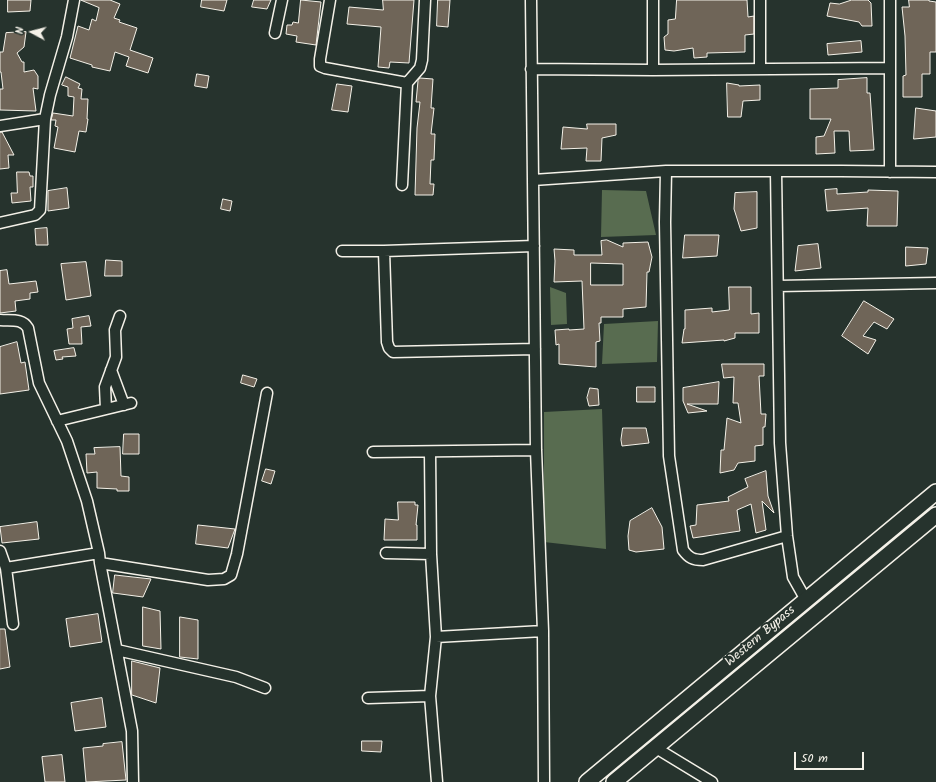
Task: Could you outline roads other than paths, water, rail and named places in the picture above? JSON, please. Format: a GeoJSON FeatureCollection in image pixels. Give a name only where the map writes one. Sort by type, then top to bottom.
{"type":"FeatureCollection","features":[{"type":"Feature","properties":{"kind":"main road","name":"Western Bypass"},"geometry":{"type":"LineString","coordinates":[[587,782],[936,492]]}},
{"type":"Feature","properties":{"kind":"main road","name":"Western Bypass"},"geometry":{"type":"LineString","coordinates":[[614,782],[936,515]]}},
{"type":"Feature","properties":{"kind":"street"},"geometry":{"type":"LineString","coordinates":[[0,223],[35,215],[40,210],[45,119],[50,95],[67,37],[74,0]]}},
{"type":"Feature","properties":{"kind":"street"},"geometry":{"type":"LineString","coordinates":[[275,33],[282,0]]}},
{"type":"Feature","properties":{"kind":"street"},"geometry":{"type":"LineString","coordinates":[[330,0],[320,66],[407,83]]}},
{"type":"Feature","properties":{"kind":"street"},"geometry":{"type":"LineString","coordinates":[[402,185],[407,83],[420,68],[422,60],[425,0]]}},
{"type":"Feature","properties":{"kind":"street"},"geometry":{"type":"LineString","coordinates":[[531,0],[536,450],[543,631],[544,782]]}},
{"type":"Feature","properties":{"kind":"street"},"geometry":{"type":"LineString","coordinates":[[653,0],[653,70]]}},
{"type":"Feature","properties":{"kind":"street"},"geometry":{"type":"LineString","coordinates":[[760,0],[760,69]]}},
{"type":"Feature","properties":{"kind":"street"},"geometry":{"type":"LineString","coordinates":[[890,0],[890,172]]}},
{"type":"Feature","properties":{"kind":"street"},"geometry":{"type":"LineString","coordinates":[[531,69],[653,70],[890,68]]}},
{"type":"Feature","properties":{"kind":"street"},"geometry":{"type":"LineString","coordinates":[[0,126],[45,119]]}},
{"type":"Feature","properties":{"kind":"street"},"geometry":{"type":"LineString","coordinates":[[533,180],[666,171],[936,172]]}},
{"type":"Feature","properties":{"kind":"street"},"geometry":{"type":"LineString","coordinates":[[666,171],[665,222],[669,456],[684,550],[688,557],[695,560],[703,560],[787,536]]}},
{"type":"Feature","properties":{"kind":"street"},"geometry":{"type":"LineString","coordinates":[[776,171],[780,443],[787,536],[793,577],[806,600]]}},
{"type":"Feature","properties":{"kind":"street"},"geometry":{"type":"LineString","coordinates":[[342,251],[534,246]]}},
{"type":"Feature","properties":{"kind":"street"},"geometry":{"type":"LineString","coordinates":[[384,251],[387,342],[389,348],[393,352],[535,349]]}},
{"type":"Feature","properties":{"kind":"street"},"geometry":{"type":"LineString","coordinates":[[778,286],[936,282]]}},
{"type":"Feature","properties":{"kind":"street"},"geometry":{"type":"LineString","coordinates":[[106,409],[105,387],[116,357],[115,330],[120,316]]}},
{"type":"Feature","properties":{"kind":"street"},"geometry":{"type":"LineString","coordinates":[[0,320],[21,321],[26,324],[28,328],[39,383],[68,441],[87,500],[132,732],[132,782]]}},
{"type":"Feature","properties":{"kind":"street"},"geometry":{"type":"LineString","coordinates":[[57,421],[128,404],[111,370]]}},
{"type":"Feature","properties":{"kind":"street"},"geometry":{"type":"LineString","coordinates":[[6,568],[99,558],[208,580],[224,580],[231,575],[237,554],[267,393]]}},
{"type":"Feature","properties":{"kind":"street"},"geometry":{"type":"LineString","coordinates":[[373,452],[536,450]]}},
{"type":"Feature","properties":{"kind":"street"},"geometry":{"type":"LineString","coordinates":[[430,452],[431,554],[436,636],[430,696],[438,782]]}},
{"type":"Feature","properties":{"kind":"street"},"geometry":{"type":"LineString","coordinates":[[0,550],[6,568],[13,624]]}},
{"type":"Feature","properties":{"kind":"street"},"geometry":{"type":"LineString","coordinates":[[386,553],[431,554]]}},
{"type":"Feature","properties":{"kind":"street"},"geometry":{"type":"LineString","coordinates":[[436,636],[543,631]]}},
{"type":"Feature","properties":{"kind":"street"},"geometry":{"type":"LineString","coordinates":[[117,650],[236,677],[265,688]]}},
{"type":"Feature","properties":{"kind":"street"},"geometry":{"type":"LineString","coordinates":[[368,698],[430,696]]}},
{"type":"Feature","properties":{"kind":"street"},"geometry":{"type":"LineString","coordinates":[[656,748],[712,782]]}}]}
